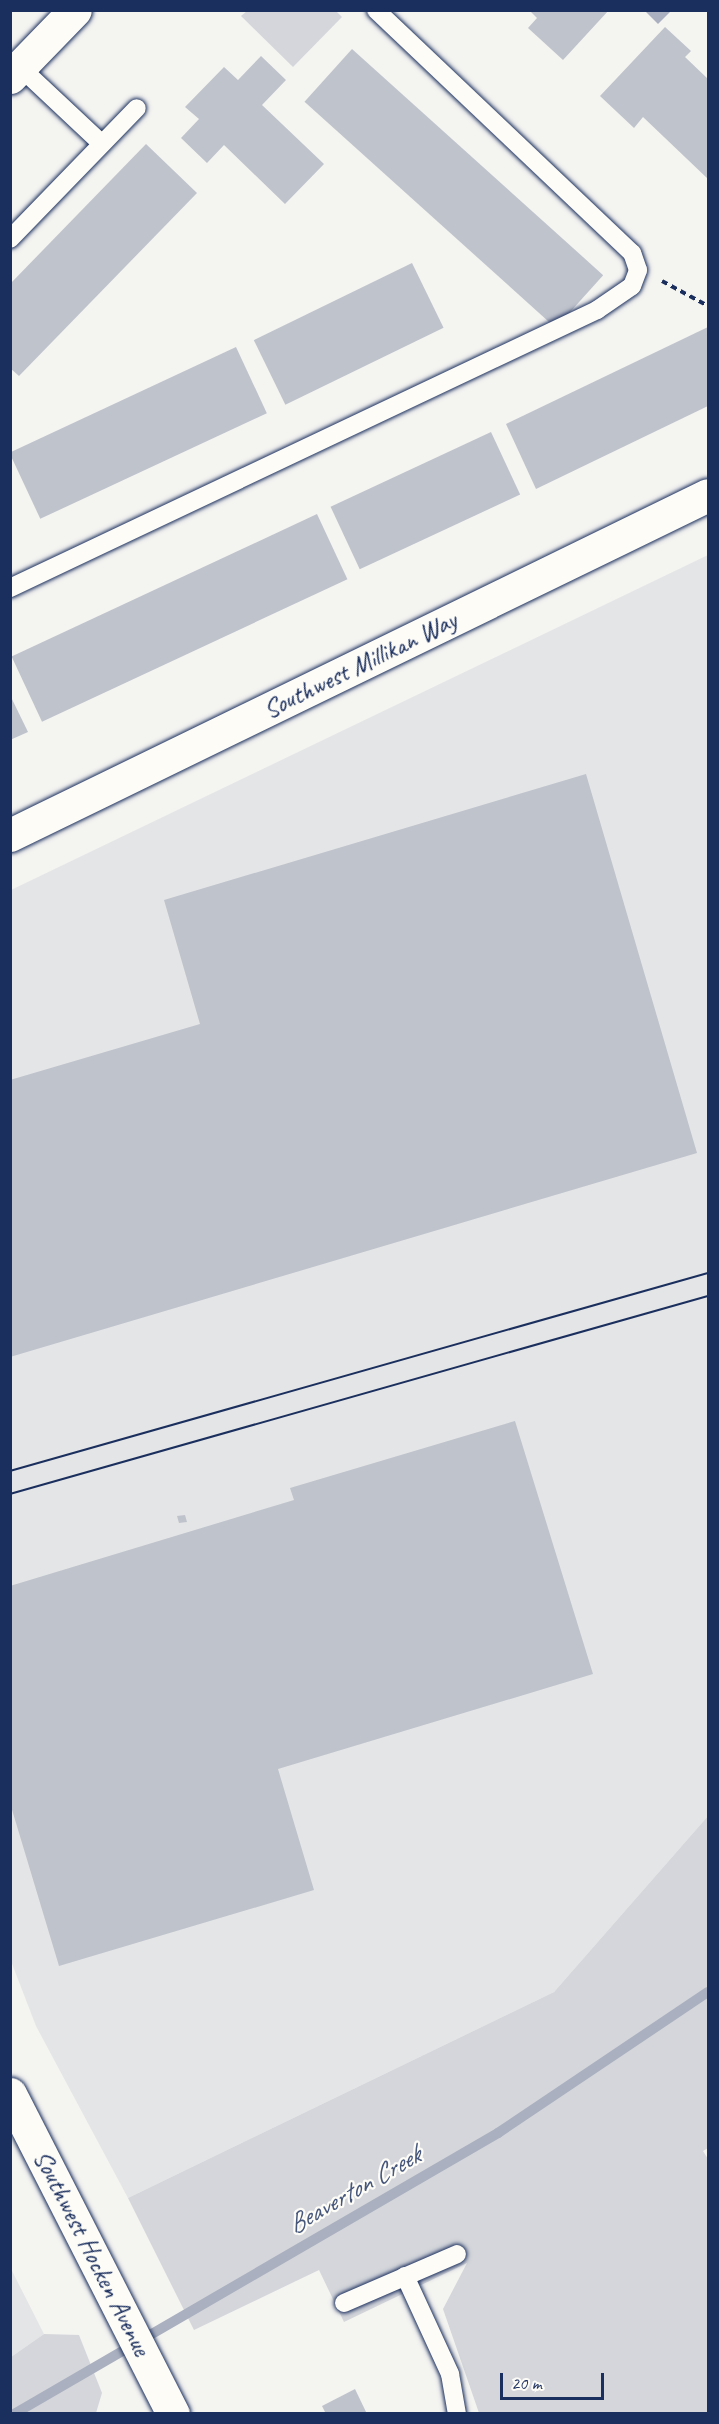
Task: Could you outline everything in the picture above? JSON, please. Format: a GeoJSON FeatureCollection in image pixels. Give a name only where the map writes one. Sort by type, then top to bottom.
{"type":"FeatureCollection","features":[{"type":"Feature","properties":{"kind":"street"},"geometry":{"type":"LineString","coordinates":[[15,72],[75,10]]}},
{"type":"Feature","properties":{"kind":"street","name":"Southwest Millikan Way"},"geometry":{"type":"LineString","coordinates":[[10,835],[708,495]]}},
{"type":"Feature","properties":{"kind":"street","name":"Southwest Hocken Avenue"},"geometry":{"type":"LineString","coordinates":[[10,2094],[112,2287],[172,2414]]}},
{"type":"Feature","properties":{"kind":"lane"},"geometry":{"type":"LineString","coordinates":[[10,588],[597,310],[632,286],[638,270],[632,253],[376,10]]}},
{"type":"Feature","properties":{"kind":"lane"},"geometry":{"type":"LineString","coordinates":[[15,72],[102,144]]}},
{"type":"Feature","properties":{"kind":"lane"},"geometry":{"type":"LineString","coordinates":[[10,239],[137,108]]}},
{"type":"Feature","properties":{"kind":"lane"},"geometry":{"type":"LineString","coordinates":[[344,2303],[457,2254]]}},
{"type":"Feature","properties":{"kind":"lane"},"geometry":{"type":"LineString","coordinates":[[405,2276],[450,2374],[457,2414]]}},
{"type":"Feature","properties":{"kind":"path"},"geometry":{"type":"LineString","coordinates":[[638,270],[708,306]]}},
{"type":"Feature","properties":{"kind":"shaded area"},"geometry":{"type":"Polygon","coordinates":[[[335,10],[342,17],[293,67],[241,16],[247,11],[335,10]]]}},
{"type":"Feature","properties":{"kind":"shaded area"},"geometry":{"type":"Polygon","coordinates":[[[708,555],[708,1816],[554,1992],[128,2198],[36,2026],[11,1961],[11,890],[708,555]]]}},
{"type":"Feature","properties":{"kind":"shaded area"},"geometry":{"type":"Polygon","coordinates":[[[708,1816],[708,2148],[703,2151],[708,2159],[708,2413],[479,2413],[443,2309],[467,2263],[344,2322],[319,2270],[194,2330],[128,2198],[554,1992],[708,1816]]]}},
{"type":"Feature","properties":{"kind":"shaded area"},"geometry":{"type":"Polygon","coordinates":[[[10,2267],[44,2334],[11,2357],[10,2357],[10,2267]]]}},
{"type":"Feature","properties":{"kind":"shaded area"},"geometry":{"type":"Polygon","coordinates":[[[44,2334],[79,2335],[102,2393],[96,2413],[11,2413],[11,2357],[44,2334]]]}},
{"type":"Feature","properties":{"kind":"water"},"geometry":{"type":"Polygon","coordinates":[[[645,11],[671,11],[658,24],[645,11]]]}},
{"type":"Feature","properties":{"kind":"building"},"geometry":{"type":"Polygon","coordinates":[[[529,10],[609,10],[563,60],[528,28],[537,18],[529,10]]]}},
{"type":"Feature","properties":{"kind":"building"},"geometry":{"type":"Polygon","coordinates":[[[665,27],[691,51],[685,57],[708,79],[708,179],[643,117],[634,128],[600,96],[665,27]]]}},
{"type":"Feature","properties":{"kind":"building"},"geometry":{"type":"Polygon","coordinates":[[[352,49],[603,275],[556,328],[304,102],[352,49]]]}},
{"type":"Feature","properties":{"kind":"building"},"geometry":{"type":"Polygon","coordinates":[[[261,56],[286,80],[262,105],[324,164],[285,204],[224,145],[207,163],[181,138],[199,119],[185,107],[224,67],[238,80],[261,56]]]}},
{"type":"Feature","properties":{"kind":"building"},"geometry":{"type":"Polygon","coordinates":[[[146,144],[197,193],[19,376],[10,368],[10,284],[146,144]]]}},
{"type":"Feature","properties":{"kind":"building"},"geometry":{"type":"Polygon","coordinates":[[[412,263],[444,328],[285,405],[254,340],[412,263]]]}},
{"type":"Feature","properties":{"kind":"building"},"geometry":{"type":"Polygon","coordinates":[[[708,327],[708,406],[536,489],[506,424],[708,327]]]}},
{"type":"Feature","properties":{"kind":"building"},"geometry":{"type":"Polygon","coordinates":[[[236,347],[267,413],[40,519],[10,452],[236,347]]]}},
{"type":"Feature","properties":{"kind":"building"},"geometry":{"type":"Polygon","coordinates":[[[491,432],[520,495],[360,569],[331,507],[491,432]]]}},
{"type":"Feature","properties":{"kind":"building"},"geometry":{"type":"Polygon","coordinates":[[[317,514],[347,579],[42,722],[12,656],[317,514]]]}},
{"type":"Feature","properties":{"kind":"building"},"geometry":{"type":"Polygon","coordinates":[[[10,695],[28,732],[10,740],[10,695]]]}},
{"type":"Feature","properties":{"kind":"building"},"geometry":{"type":"Polygon","coordinates":[[[586,774],[697,1153],[10,1357],[10,1080],[200,1024],[164,900],[586,774]]]}},
{"type":"Feature","properties":{"kind":"building"},"geometry":{"type":"Polygon","coordinates":[[[515,1421],[593,1674],[278,1769],[314,1890],[59,1966],[10,1803],[10,1586],[294,1500],[290,1488],[515,1421]]]}},
{"type":"Feature","properties":{"kind":"building"},"geometry":{"type":"Polygon","coordinates":[[[185,1515],[187,1522],[179,1523],[177,1516],[185,1515]]]}},
{"type":"Feature","properties":{"kind":"building"},"geometry":{"type":"Polygon","coordinates":[[[355,2389],[367,2414],[326,2414],[322,2406],[355,2389]]]}},
{"type":"Feature","properties":{"kind":"waterway","name":"Beaverton Creek"},"geometry":{"type":"LineString","coordinates":[[14,2414],[498,2133],[708,1992]]}},
{"type":"Feature","properties":{"kind":"tram line"},"geometry":{"type":"LineString","coordinates":[[10,1471],[708,1273]]}},
{"type":"Feature","properties":{"kind":"tram line"},"geometry":{"type":"LineString","coordinates":[[10,1494],[708,1296]]}}]}
